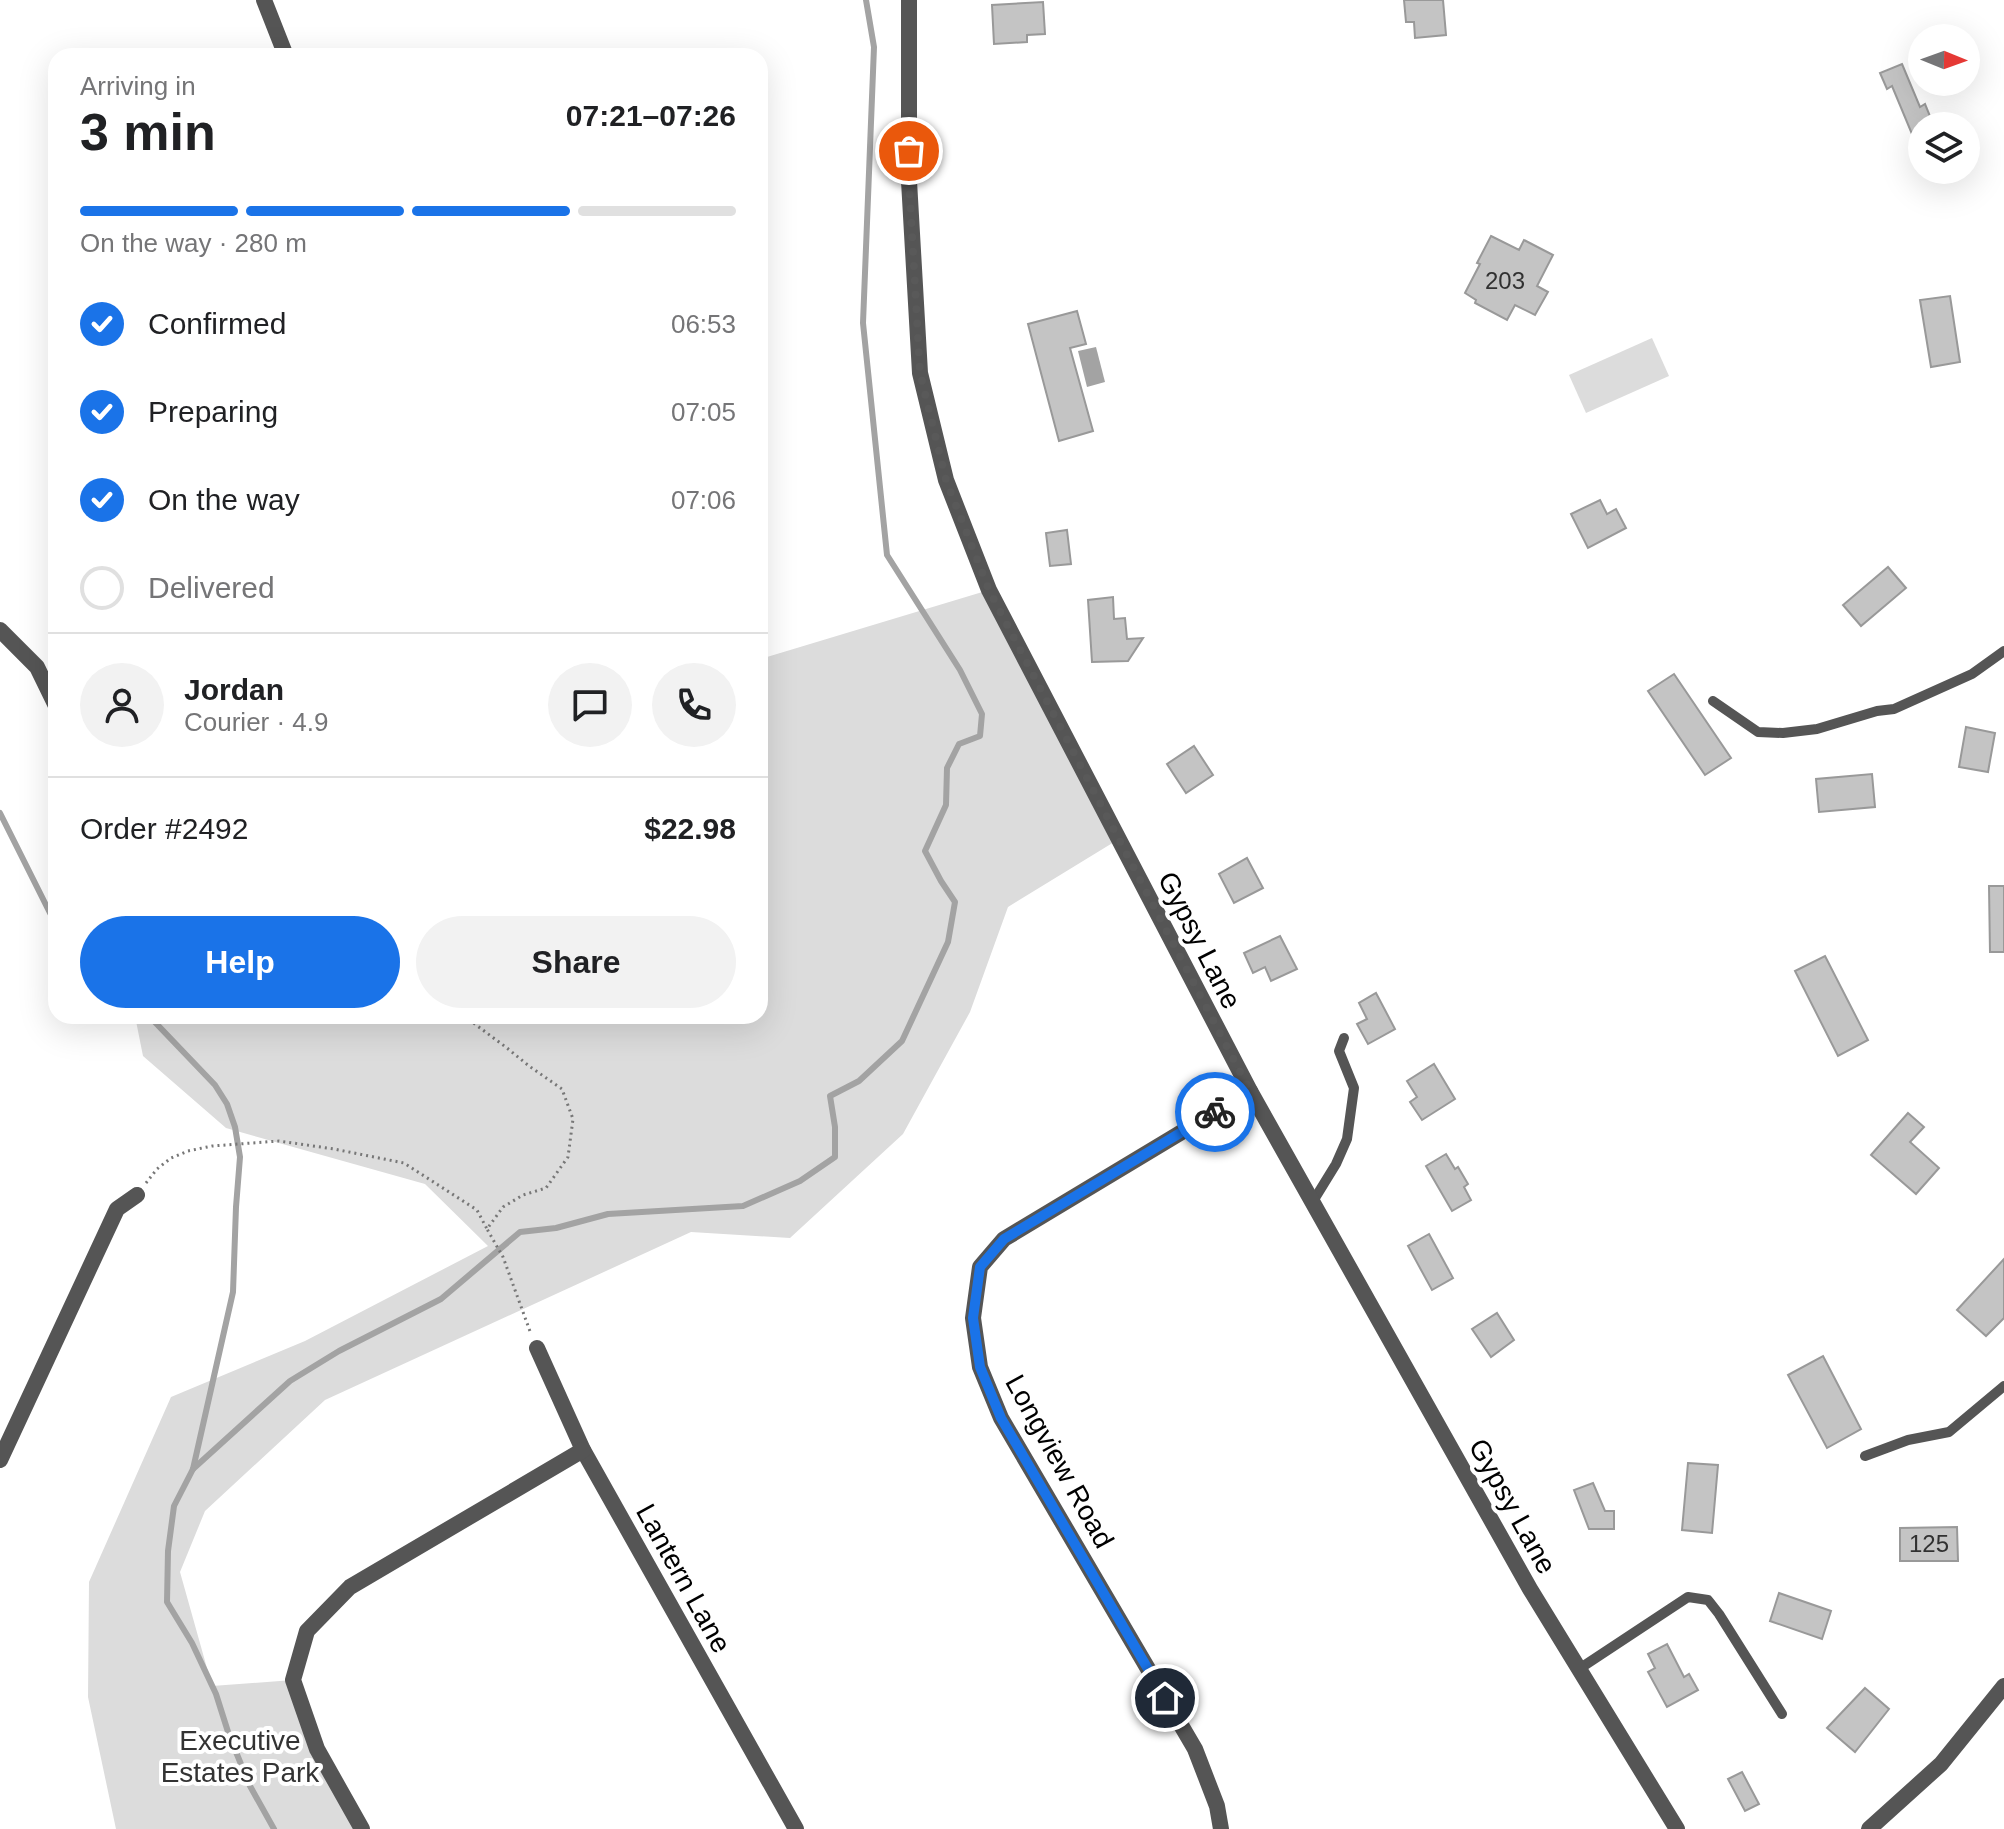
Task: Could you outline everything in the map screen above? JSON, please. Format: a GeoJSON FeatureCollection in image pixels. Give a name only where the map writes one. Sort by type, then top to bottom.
{"type":"FeatureCollection","features":[{"type":"Feature","properties":{"kind":"street"},"geometry":{"type":"LineString","coordinates":[[264,0],[283,48]]}},
{"type":"Feature","properties":{"kind":"street","name":"Gypsy Lane"},"geometry":{"type":"LineString","coordinates":[[909,0],[909,181],[920,373],[946,480],[989,590],[1250,1091],[1312,1203],[1530,1589],[1677,1829]]}},
{"type":"Feature","properties":{"kind":"street"},"geometry":{"type":"LineString","coordinates":[[0,630],[37,667],[48,690]]}},
{"type":"Feature","properties":{"kind":"street","name":"Longview Road"},"geometry":{"type":"LineString","coordinates":[[1221,1829],[1210,1783],[1195,1749],[1001,1418],[980,1367],[973,1318],[980,1267],[1004,1239],[1250,1091]]}},
{"type":"Feature","properties":{"kind":"street"},"geometry":{"type":"LineString","coordinates":[[0,1460],[117,1209],[137,1195]]}},
{"type":"Feature","properties":{"kind":"street","name":"Lantern Lane"},"geometry":{"type":"LineString","coordinates":[[537,1348],[583,1450],[796,1829]]}},
{"type":"Feature","properties":{"kind":"street"},"geometry":{"type":"LineString","coordinates":[[362,1829],[317,1749],[293,1680],[307,1631],[350,1587],[583,1450]]}},
{"type":"Feature","properties":{"kind":"street"},"geometry":{"type":"LineString","coordinates":[[1869,1829],[1941,1764],[2004,1686]]}},
{"type":"Feature","properties":{"kind":"lane"},"geometry":{"type":"LineString","coordinates":[[1713,701],[1758,732],[1817,729],[1894,709],[1972,674],[2004,651]]}},
{"type":"Feature","properties":{"kind":"lane"},"geometry":{"type":"LineString","coordinates":[[1312,1203],[1347,1139],[1354,1088],[1339,1051],[1344,1038]]}},
{"type":"Feature","properties":{"kind":"lane"},"geometry":{"type":"LineString","coordinates":[[1865,1456],[1908,1440],[1949,1432],[2004,1386]]}},
{"type":"Feature","properties":{"kind":"lane"},"geometry":{"type":"LineString","coordinates":[[1579,1669],[1688,1597],[1708,1600],[1782,1714]]}},
{"type":"Feature","properties":{"kind":"path"},"geometry":{"type":"LineString","coordinates":[[475,1024],[562,1089],[573,1119],[568,1157],[546,1188],[523,1195],[503,1207],[487,1229]]}},
{"type":"Feature","properties":{"kind":"path"},"geometry":{"type":"LineString","coordinates":[[137,1195],[157,1169],[171,1158],[212,1146],[279,1141],[404,1163],[477,1210],[503,1257],[537,1348]]}},
{"type":"Feature","properties":{"kind":"green space"},"geometry":{"type":"Polygon","coordinates":[[[1652,338],[1669,376],[1586,413],[1569,375],[1652,338]]]}},
{"type":"Feature","properties":{"kind":"green space","name":"Executive Estates Park"},"geometry":{"type":"Polygon","coordinates":[[[989,590],[1119,839],[1008,907],[970,1012],[903,1134],[790,1238],[691,1232],[325,1400],[205,1511],[180,1572],[212,1686],[293,1680],[362,1829],[116,1829],[88,1697],[89,1582],[171,1397],[305,1341],[488,1246],[425,1184],[226,1128],[143,1056],[137,1024],[768,1024],[768,657],[989,590]]]}},
{"type":"Feature","properties":{"kind":"shaded area"},"geometry":{"type":"Polygon","coordinates":[[[1096,347],[1105,382],[1087,387],[1078,351],[1096,347]]]}},
{"type":"Feature","properties":{"kind":"building"},"geometry":{"type":"Polygon","coordinates":[[[1404,0],[1443,0],[1446,35],[1415,38],[1414,22],[1406,22],[1404,0]]]}},
{"type":"Feature","properties":{"kind":"building"},"geometry":{"type":"Polygon","coordinates":[[[1043,2],[1045,34],[1027,35],[1027,42],[994,44],[992,5],[1043,2]]]}},
{"type":"Feature","properties":{"kind":"building"},"geometry":{"type":"Polygon","coordinates":[[[1902,64],[1908,78],[1908,96],[1915,96],[1920,107],[1925,104],[1928,112],[1908,112],[1908,124],[1892,86],[1887,89],[1880,73],[1902,64]]]}},
{"type":"Feature","properties":{"kind":"building"},"geometry":{"type":"Polygon","coordinates":[[[1491,236],[1519,250],[1524,240],[1553,255],[1537,286],[1548,292],[1535,315],[1515,305],[1507,320],[1475,303],[1476,300],[1465,293],[1491,236]]]}},
{"type":"Feature","properties":{"kind":"building"},"geometry":{"type":"Polygon","coordinates":[[[1950,296],[1960,362],[1931,367],[1920,300],[1950,296]]]}},
{"type":"Feature","properties":{"kind":"building"},"geometry":{"type":"Polygon","coordinates":[[[1077,311],[1086,344],[1070,348],[1093,431],[1059,441],[1028,324],[1077,311]]]}},
{"type":"Feature","properties":{"kind":"building"},"geometry":{"type":"Polygon","coordinates":[[[1600,500],[1607,514],[1616,509],[1626,528],[1588,548],[1571,514],[1600,500]]]}},
{"type":"Feature","properties":{"kind":"building"},"geometry":{"type":"Polygon","coordinates":[[[1067,530],[1071,564],[1050,566],[1046,533],[1067,530]]]}},
{"type":"Feature","properties":{"kind":"building"},"geometry":{"type":"Polygon","coordinates":[[[1888,567],[1906,588],[1861,626],[1843,605],[1888,567]]]}},
{"type":"Feature","properties":{"kind":"building"},"geometry":{"type":"Polygon","coordinates":[[[1113,597],[1114,619],[1125,618],[1127,639],[1143,638],[1128,661],[1092,662],[1088,600],[1113,597]]]}},
{"type":"Feature","properties":{"kind":"building"},"geometry":{"type":"Polygon","coordinates":[[[1674,674],[1731,758],[1705,775],[1648,691],[1674,674]]]}},
{"type":"Feature","properties":{"kind":"building"},"geometry":{"type":"Polygon","coordinates":[[[1966,727],[1995,733],[1988,772],[1959,767],[1966,727]]]}},
{"type":"Feature","properties":{"kind":"building"},"geometry":{"type":"Polygon","coordinates":[[[1194,746],[1213,775],[1186,793],[1167,764],[1194,746]]]}},
{"type":"Feature","properties":{"kind":"building"},"geometry":{"type":"Polygon","coordinates":[[[1872,774],[1875,807],[1819,812],[1816,779],[1872,774]]]}},
{"type":"Feature","properties":{"kind":"building"},"geometry":{"type":"Polygon","coordinates":[[[1247,858],[1263,888],[1234,903],[1219,874],[1247,858]]]}},
{"type":"Feature","properties":{"kind":"building"},"geometry":{"type":"Polygon","coordinates":[[[1989,886],[2004,886],[2004,952],[1990,952],[1989,886]]]}},
{"type":"Feature","properties":{"kind":"building"},"geometry":{"type":"Polygon","coordinates":[[[1280,936],[1297,969],[1271,981],[1265,967],[1253,973],[1244,953],[1280,936]]]}},
{"type":"Feature","properties":{"kind":"building"},"geometry":{"type":"Polygon","coordinates":[[[1825,956],[1868,1040],[1838,1056],[1795,971],[1825,956]]]}},
{"type":"Feature","properties":{"kind":"building"},"geometry":{"type":"Polygon","coordinates":[[[1376,993],[1395,1029],[1368,1044],[1357,1024],[1367,1019],[1359,1003],[1376,993]]]}},
{"type":"Feature","properties":{"kind":"building"},"geometry":{"type":"Polygon","coordinates":[[[1434,1064],[1455,1099],[1422,1120],[1410,1102],[1417,1097],[1407,1081],[1434,1064]]]}},
{"type":"Feature","properties":{"kind":"building"},"geometry":{"type":"Polygon","coordinates":[[[1908,1113],[1924,1127],[1910,1142],[1939,1168],[1916,1194],[1871,1155],[1908,1113]]]}},
{"type":"Feature","properties":{"kind":"building"},"geometry":{"type":"Polygon","coordinates":[[[1446,1154],[1468,1184],[1464,1187],[1471,1200],[1452,1211],[1426,1166],[1446,1154]]]}},
{"type":"Feature","properties":{"kind":"building"},"geometry":{"type":"Polygon","coordinates":[[[1429,1234],[1453,1278],[1432,1290],[1408,1246],[1429,1234]]]}},
{"type":"Feature","properties":{"kind":"building"},"geometry":{"type":"Polygon","coordinates":[[[2004,1259],[2004,1318],[1986,1336],[1957,1310],[2004,1259]]]}},
{"type":"Feature","properties":{"kind":"building"},"geometry":{"type":"Polygon","coordinates":[[[1497,1313],[1514,1340],[1491,1357],[1472,1329],[1497,1313]]]}},
{"type":"Feature","properties":{"kind":"building"},"geometry":{"type":"Polygon","coordinates":[[[1823,1356],[1861,1429],[1827,1448],[1788,1375],[1823,1356]]]}},
{"type":"Feature","properties":{"kind":"building"},"geometry":{"type":"Polygon","coordinates":[[[1688,1463],[1718,1465],[1712,1533],[1682,1530],[1688,1463]]]}},
{"type":"Feature","properties":{"kind":"building"},"geometry":{"type":"Polygon","coordinates":[[[1593,1483],[1605,1511],[1614,1511],[1614,1529],[1589,1529],[1574,1490],[1593,1483]]]}},
{"type":"Feature","properties":{"kind":"building"},"geometry":{"type":"Polygon","coordinates":[[[1957,1527],[1958,1561],[1900,1561],[1900,1528],[1957,1527]]]}},
{"type":"Feature","properties":{"kind":"building"},"geometry":{"type":"Polygon","coordinates":[[[1779,1593],[1831,1611],[1822,1639],[1770,1621],[1779,1593]]]}},
{"type":"Feature","properties":{"kind":"building"},"geometry":{"type":"Polygon","coordinates":[[[1667,1644],[1684,1677],[1689,1674],[1698,1690],[1667,1707],[1648,1672],[1655,1668],[1648,1654],[1667,1644]]]}},
{"type":"Feature","properties":{"kind":"building"},"geometry":{"type":"Polygon","coordinates":[[[1865,1688],[1889,1709],[1855,1752],[1827,1728],[1865,1688]]]}},
{"type":"Feature","properties":{"kind":"building"},"geometry":{"type":"Polygon","coordinates":[[[1742,1772],[1759,1804],[1745,1811],[1728,1779],[1742,1772]]]}},
{"type":"Feature","properties":{"kind":"waterway"},"geometry":{"type":"LineString","coordinates":[[193,1469],[290,1381],[339,1351],[441,1299],[520,1232],[556,1228],[608,1214],[743,1206],[800,1181],[835,1157],[835,1127],[830,1096],[859,1081],[902,1041],[948,942],[955,902],[925,851],[946,805],[947,768],[959,744],[980,736],[982,714],[960,670],[887,555],[863,323],[874,47],[866,0]]}},
{"type":"Feature","properties":{"kind":"waterway"},"geometry":{"type":"LineString","coordinates":[[0,813],[48,909]]}},
{"type":"Feature","properties":{"kind":"waterway"},"geometry":{"type":"LineString","coordinates":[[157,1024],[215,1085],[227,1104],[240,1157],[233,1292],[193,1469],[174,1506],[168,1551],[167,1602],[192,1643],[216,1694],[250,1786],[274,1829]]}},
{"type":"Feature","properties":{"kind":"way so far"},"geometry":{"type":"LineString","coordinates":[[909,151],[920,373],[946,480],[989,590],[1250,1091],[1215,1112]]}},
{"type":"Feature","properties":{"kind":"route"},"geometry":{"type":"LineString","coordinates":[[1165,1698],[1001,1418],[980,1367],[973,1318],[980,1267],[1004,1239],[1215,1112]]}}]}
